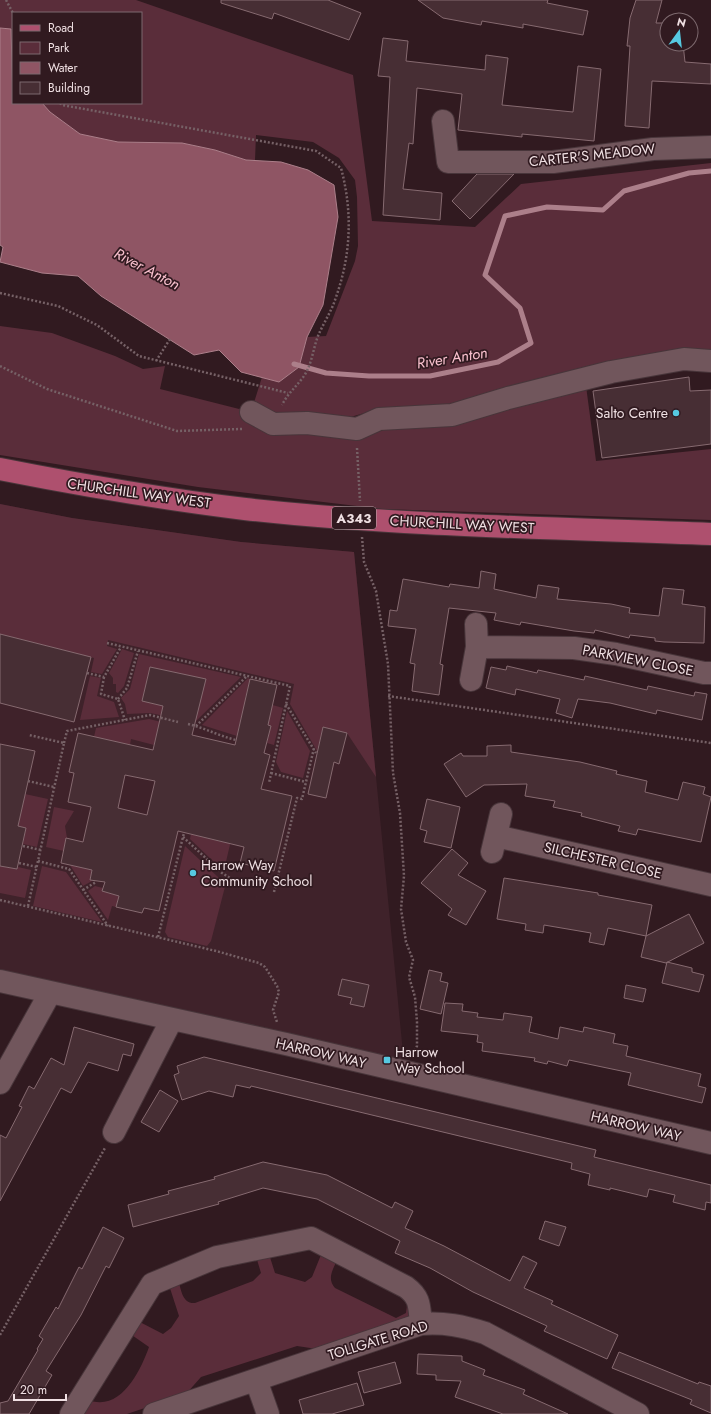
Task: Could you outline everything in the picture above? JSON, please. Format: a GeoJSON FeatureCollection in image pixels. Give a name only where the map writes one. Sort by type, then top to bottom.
{"type":"FeatureCollection","features":[{"type":"Feature","properties":{"kind":"main road","name":"CHURCHILL WAY WEST"},"geometry":{"type":"LineString","coordinates":[[0,469],[78,485],[244,509],[453,524],[711,534]]}},
{"type":"Feature","properties":{"kind":"street","name":"CARTER'S MEADOW"},"geometry":{"type":"LineString","coordinates":[[443,121],[448,162],[552,162],[653,149],[711,147]]}},
{"type":"Feature","properties":{"kind":"street"},"geometry":{"type":"LineString","coordinates":[[251,412],[273,424],[307,423],[357,429],[379,419],[452,415],[508,398],[611,372],[684,359],[711,361]]}},
{"type":"Feature","properties":{"kind":"street"},"geometry":{"type":"LineString","coordinates":[[471,680],[478,647],[476,624]]}},
{"type":"Feature","properties":{"kind":"street","name":"PARKVIEW CLOSE"},"geometry":{"type":"LineString","coordinates":[[478,647],[574,648],[616,654],[704,673],[711,673]]}},
{"type":"Feature","properties":{"kind":"street","name":"SILCHESTER CLOSE"},"geometry":{"type":"LineString","coordinates":[[501,814],[494,844],[711,885]]}},
{"type":"Feature","properties":{"kind":"street","name":"HARROW WAY"},"geometry":{"type":"LineString","coordinates":[[0,981],[711,1143]]}},
{"type":"Feature","properties":{"kind":"street"},"geometry":{"type":"LineString","coordinates":[[0,1083],[50,993]]}},
{"type":"Feature","properties":{"kind":"street"},"geometry":{"type":"LineString","coordinates":[[114,1132],[172,1019]]}},
{"type":"Feature","properties":{"kind":"street"},"geometry":{"type":"LineString","coordinates":[[75,1412],[152,1284],[217,1257],[311,1238],[415,1293],[418,1301],[421,1324]]}},
{"type":"Feature","properties":{"kind":"street","name":"TOLLGATE ROAD"},"geometry":{"type":"LineString","coordinates":[[154,1414],[421,1324],[448,1323],[485,1333],[638,1414]]}},
{"type":"Feature","properties":{"kind":"street"},"geometry":{"type":"LineString","coordinates":[[256,1380],[268,1414]]}},
{"type":"Feature","properties":{"kind":"path"},"geometry":{"type":"LineString","coordinates":[[6,0],[13,12]]}},
{"type":"Feature","properties":{"kind":"path"},"geometry":{"type":"LineString","coordinates":[[0,293],[58,306],[97,325],[139,356],[288,393],[304,376],[313,356],[317,337],[335,300],[350,243],[348,193],[341,168],[316,151],[145,121],[61,104]]}},
{"type":"Feature","properties":{"kind":"path"},"geometry":{"type":"LineString","coordinates":[[156,361],[170,339]]}},
{"type":"Feature","properties":{"kind":"path"},"geometry":{"type":"LineString","coordinates":[[0,366],[47,389],[177,431],[256,429],[273,424]]}},
{"type":"Feature","properties":{"kind":"path"},"geometry":{"type":"LineString","coordinates":[[357,429],[360,518],[364,562],[376,591],[388,664],[388,696],[404,876],[401,908],[406,942],[413,960],[410,982],[415,997],[417,1046],[414,1053],[405,1060],[404,1073]]}},
{"type":"Feature","properties":{"kind":"path"},"geometry":{"type":"LineString","coordinates":[[107,643],[246,677],[290,686],[269,783]]}},
{"type":"Feature","properties":{"kind":"path"},"geometry":{"type":"LineString","coordinates":[[118,699],[101,694],[104,677],[121,647]]}},
{"type":"Feature","properties":{"kind":"path"},"geometry":{"type":"LineString","coordinates":[[118,699],[127,688],[138,651]]}},
{"type":"Feature","properties":{"kind":"path"},"geometry":{"type":"LineString","coordinates":[[87,673],[104,677]]}},
{"type":"Feature","properties":{"kind":"path"},"geometry":{"type":"LineString","coordinates":[[196,726],[246,677]]}},
{"type":"Feature","properties":{"kind":"path"},"geometry":{"type":"LineString","coordinates":[[388,696],[711,743]]}},
{"type":"Feature","properties":{"kind":"path"},"geometry":{"type":"LineString","coordinates":[[118,699],[125,720]]}},
{"type":"Feature","properties":{"kind":"path"},"geometry":{"type":"LineString","coordinates":[[286,704],[316,753]]}},
{"type":"Feature","properties":{"kind":"path"},"geometry":{"type":"LineString","coordinates":[[28,906],[66,730],[150,715],[178,722]]}},
{"type":"Feature","properties":{"kind":"path"},"geometry":{"type":"LineString","coordinates":[[188,724],[205,728],[216,735],[236,740]]}},
{"type":"Feature","properties":{"kind":"path"},"geometry":{"type":"LineString","coordinates":[[29,735],[64,743]]}},
{"type":"Feature","properties":{"kind":"path"},"geometry":{"type":"LineString","coordinates":[[274,892],[297,798],[302,799],[314,748]]}},
{"type":"Feature","properties":{"kind":"path"},"geometry":{"type":"LineString","coordinates":[[271,773],[306,782]]}},
{"type":"Feature","properties":{"kind":"path"},"geometry":{"type":"LineString","coordinates":[[28,780],[54,788]]}},
{"type":"Feature","properties":{"kind":"path"},"geometry":{"type":"LineString","coordinates":[[158,938],[184,833]]}},
{"type":"Feature","properties":{"kind":"path"},"geometry":{"type":"LineString","coordinates":[[183,837],[222,873],[238,883]]}},
{"type":"Feature","properties":{"kind":"path"},"geometry":{"type":"LineString","coordinates":[[23,846],[40,850]]}},
{"type":"Feature","properties":{"kind":"path"},"geometry":{"type":"LineString","coordinates":[[38,861],[69,869],[108,926]]}},
{"type":"Feature","properties":{"kind":"path"},"geometry":{"type":"LineString","coordinates":[[19,863],[37,867]]}},
{"type":"Feature","properties":{"kind":"path"},"geometry":{"type":"LineString","coordinates":[[83,890],[96,882]]}},
{"type":"Feature","properties":{"kind":"path"},"geometry":{"type":"LineString","coordinates":[[0,900],[259,963],[265,967],[277,986],[279,992],[276,1001]]}},
{"type":"Feature","properties":{"kind":"path"},"geometry":{"type":"LineString","coordinates":[[0,1335],[114,1132]]}},
{"type":"Feature","properties":{"kind":"shaded area","name":"Harrow Way Community School"},"geometry":{"type":"Polygon","coordinates":[[[0,504],[72,518],[241,542],[354,552],[404,1063],[0,970],[0,504]]]}},
{"type":"Feature","properties":{"kind":"green space"},"geometry":{"type":"Polygon","coordinates":[[[0,0],[136,0],[353,75],[372,221],[475,227],[521,184],[711,163],[711,354],[451,407],[375,410],[347,418],[375,433],[392,427],[586,386],[596,461],[711,449],[711,520],[382,509],[198,487],[0,455],[0,326],[52,333],[115,356],[143,369],[165,366],[160,389],[251,412],[262,377],[279,382],[299,367],[307,337],[326,336],[355,261],[358,246],[357,197],[355,180],[339,158],[313,142],[256,135],[255,160],[246,160],[215,150],[182,143],[118,142],[80,134],[50,112],[43,104],[142,104],[142,12],[12,12],[12,38],[11,29],[0,28],[0,0]]]}},
{"type":"Feature","properties":{"kind":"green space"},"geometry":{"type":"Polygon","coordinates":[[[0,504],[72,518],[241,542],[354,552],[376,777],[347,733],[323,727],[317,751],[290,704],[294,684],[108,640],[107,646],[117,649],[102,674],[91,672],[94,658],[0,634],[0,504]]]}},
{"type":"Feature","properties":{"kind":"green space"},"geometry":{"type":"Polygon","coordinates":[[[122,649],[134,653],[124,686],[118,693],[116,692],[116,684],[113,684],[113,678],[109,673],[122,649]]]}},
{"type":"Feature","properties":{"kind":"green space"},"geometry":{"type":"Polygon","coordinates":[[[139,654],[241,677],[195,722],[205,679],[150,667],[142,701],[181,710],[179,719],[150,713],[127,714],[125,704],[121,698],[130,689],[139,654]]]}},
{"type":"Feature","properties":{"kind":"green space"},"geometry":{"type":"Polygon","coordinates":[[[90,676],[101,678],[97,696],[114,702],[119,717],[80,720],[90,676]]]}},
{"type":"Feature","properties":{"kind":"green space"},"geometry":{"type":"Polygon","coordinates":[[[248,678],[250,679],[245,699],[248,700],[241,718],[237,736],[202,725],[248,678]]]}},
{"type":"Feature","properties":{"kind":"green space"},"geometry":{"type":"Polygon","coordinates":[[[269,704],[283,708],[274,745],[267,743],[271,726],[265,724],[269,704]]]}},
{"type":"Feature","properties":{"kind":"green space"},"geometry":{"type":"Polygon","coordinates":[[[287,711],[310,751],[303,778],[281,772],[276,762],[287,711]]]}},
{"type":"Feature","properties":{"kind":"green space"},"geometry":{"type":"Polygon","coordinates":[[[149,719],[178,726],[176,732],[158,728],[154,745],[131,739],[130,745],[94,737],[96,728],[149,719]]]}},
{"type":"Feature","properties":{"kind":"green space"},"geometry":{"type":"Polygon","coordinates":[[[25,794],[48,799],[37,847],[23,844],[26,828],[18,826],[25,794]]]}},
{"type":"Feature","properties":{"kind":"green space"},"geometry":{"type":"Polygon","coordinates":[[[54,807],[74,811],[65,826],[67,838],[64,851],[46,847],[54,807]]]}},
{"type":"Feature","properties":{"kind":"green space"},"geometry":{"type":"Polygon","coordinates":[[[191,834],[222,842],[232,836],[225,866],[214,862],[190,839],[191,834]]]}},
{"type":"Feature","properties":{"kind":"green space"},"geometry":{"type":"Polygon","coordinates":[[[185,846],[219,878],[227,879],[211,941],[207,946],[168,937],[165,932],[185,846]]]}},
{"type":"Feature","properties":{"kind":"green space"},"geometry":{"type":"Polygon","coordinates":[[[70,865],[92,870],[90,880],[92,881],[83,886],[70,865]]]}},
{"type":"Feature","properties":{"kind":"green space"},"geometry":{"type":"Polygon","coordinates":[[[0,866],[17,869],[18,867],[31,870],[25,898],[0,893],[0,866]]]}},
{"type":"Feature","properties":{"kind":"green space"},"geometry":{"type":"Polygon","coordinates":[[[42,866],[66,872],[102,922],[33,906],[42,866]]]}},
{"type":"Feature","properties":{"kind":"green space"},"geometry":{"type":"Polygon","coordinates":[[[95,886],[103,888],[102,891],[119,896],[116,907],[112,906],[108,920],[88,891],[95,886]]]}},
{"type":"Feature","properties":{"kind":"green space"},"geometry":{"type":"Polygon","coordinates":[[[323,1250],[338,1258],[331,1277],[332,1284],[335,1288],[396,1318],[406,1313],[408,1297],[412,1316],[317,1349],[297,1346],[201,1377],[186,1394],[127,1414],[84,1414],[83,1409],[86,1399],[98,1402],[109,1401],[119,1396],[127,1388],[140,1368],[149,1347],[126,1331],[134,1319],[163,1334],[171,1328],[179,1316],[168,1282],[178,1279],[181,1291],[187,1301],[195,1303],[253,1281],[261,1273],[255,1253],[268,1251],[275,1273],[305,1282],[312,1277],[323,1250]]]}},
{"type":"Feature","properties":{"kind":"water"},"geometry":{"type":"Polygon","coordinates":[[[0,28],[11,29],[12,104],[43,104],[50,112],[80,134],[118,142],[182,143],[215,150],[246,160],[281,162],[308,170],[334,185],[338,217],[323,305],[307,337],[299,367],[279,382],[241,372],[219,350],[194,355],[101,296],[78,276],[42,273],[0,262],[3,247],[0,245],[0,28]]]}},
{"type":"Feature","properties":{"kind":"building"},"geometry":{"type":"Polygon","coordinates":[[[221,0],[328,0],[361,13],[349,40],[274,13],[272,19],[221,3],[221,0]]]}},
{"type":"Feature","properties":{"kind":"building"},"geometry":{"type":"Polygon","coordinates":[[[418,0],[548,0],[547,3],[588,11],[583,35],[523,24],[523,28],[482,21],[481,25],[443,18],[418,0]]]}},
{"type":"Feature","properties":{"kind":"building"},"geometry":{"type":"Polygon","coordinates":[[[636,0],[662,0],[656,23],[659,23],[659,52],[684,52],[685,62],[711,64],[711,84],[652,81],[649,128],[625,126],[630,46],[627,46],[630,18],[636,0]]]}},
{"type":"Feature","properties":{"kind":"building"},"geometry":{"type":"Polygon","coordinates":[[[383,38],[408,41],[406,61],[485,70],[486,55],[508,58],[502,105],[573,112],[578,66],[601,69],[594,141],[522,134],[522,137],[458,130],[462,94],[417,88],[413,144],[409,143],[403,189],[442,193],[440,220],[383,215],[390,77],[378,76],[383,38]]]}},
{"type":"Feature","properties":{"kind":"building"},"geometry":{"type":"Polygon","coordinates":[[[477,174],[514,174],[470,219],[452,201],[477,174]]]}},
{"type":"Feature","properties":{"kind":"building"},"geometry":{"type":"Polygon","coordinates":[[[689,377],[690,391],[711,390],[711,444],[602,458],[593,391],[689,377]]]}},
{"type":"Feature","properties":{"kind":"building"},"geometry":{"type":"Polygon","coordinates":[[[481,571],[496,574],[494,589],[536,598],[538,585],[559,588],[557,599],[611,604],[630,608],[629,613],[659,616],[663,588],[684,590],[682,604],[705,607],[704,643],[655,641],[655,638],[630,635],[629,638],[595,630],[594,633],[574,631],[521,622],[520,625],[494,620],[496,613],[449,608],[440,664],[443,665],[439,695],[412,691],[415,664],[410,663],[416,629],[388,626],[390,610],[397,611],[403,579],[449,587],[450,584],[479,588],[481,571]]]}},
{"type":"Feature","properties":{"kind":"building"},"geometry":{"type":"Polygon","coordinates":[[[0,634],[91,657],[74,722],[0,703],[0,634]]]}},
{"type":"Feature","properties":{"kind":"building"},"geometry":{"type":"Polygon","coordinates":[[[507,666],[537,673],[538,670],[584,680],[585,676],[647,690],[648,686],[694,696],[695,692],[707,694],[702,720],[657,710],[656,714],[610,703],[578,699],[572,718],[556,713],[560,699],[516,689],[515,695],[486,688],[491,667],[506,670],[507,666]]]}},
{"type":"Feature","properties":{"kind":"building"},"geometry":{"type":"Polygon","coordinates":[[[150,667],[206,679],[192,735],[235,745],[250,679],[277,685],[268,725],[271,726],[264,753],[270,755],[261,789],[292,796],[274,871],[240,863],[244,847],[178,831],[159,911],[144,908],[142,913],[116,907],[119,896],[102,891],[105,882],[90,880],[92,870],[61,863],[66,838],[83,842],[91,807],[68,802],[74,773],[69,772],[78,733],[153,750],[163,706],[142,701],[150,667]],[[125,775],[118,808],[147,815],[155,781],[125,775]]]}},
{"type":"Feature","properties":{"kind":"building"},"geometry":{"type":"Polygon","coordinates":[[[323,727],[347,733],[339,764],[334,762],[326,798],[308,794],[323,727]]]}},
{"type":"Feature","properties":{"kind":"building"},"geometry":{"type":"Polygon","coordinates":[[[0,744],[35,751],[18,826],[26,828],[17,869],[0,866],[0,744]]]}},
{"type":"Feature","properties":{"kind":"building"},"geometry":{"type":"Polygon","coordinates":[[[511,745],[511,752],[580,762],[617,771],[616,774],[647,781],[645,792],[678,800],[683,782],[705,787],[703,794],[711,797],[701,842],[638,829],[636,835],[618,831],[620,826],[581,816],[582,813],[553,807],[555,801],[525,796],[527,784],[484,785],[466,797],[444,764],[461,753],[463,756],[487,756],[487,746],[511,745]]]}},
{"type":"Feature","properties":{"kind":"building"},"geometry":{"type":"Polygon","coordinates":[[[427,799],[460,807],[451,848],[424,842],[427,831],[420,829],[427,799]]]}},
{"type":"Feature","properties":{"kind":"building"},"geometry":{"type":"Polygon","coordinates":[[[452,849],[468,863],[458,875],[486,891],[466,925],[448,915],[452,909],[421,883],[452,849]]]}},
{"type":"Feature","properties":{"kind":"building"},"geometry":{"type":"Polygon","coordinates":[[[504,878],[598,893],[598,895],[652,905],[646,936],[608,928],[604,945],[589,942],[591,933],[544,925],[543,933],[525,930],[526,924],[497,919],[504,878]]]}},
{"type":"Feature","properties":{"kind":"building"},"geometry":{"type":"Polygon","coordinates":[[[689,914],[704,943],[666,963],[641,957],[646,936],[689,914]]]}},
{"type":"Feature","properties":{"kind":"building"},"geometry":{"type":"Polygon","coordinates":[[[667,962],[692,968],[692,972],[704,975],[699,992],[662,983],[667,962]]]}},
{"type":"Feature","properties":{"kind":"building"},"geometry":{"type":"Polygon","coordinates":[[[429,970],[442,973],[440,981],[448,983],[441,1014],[420,1009],[429,970]]]}},
{"type":"Feature","properties":{"kind":"building"},"geometry":{"type":"Polygon","coordinates":[[[342,979],[369,985],[364,1007],[350,1004],[352,998],[338,995],[342,979]]]}},
{"type":"Feature","properties":{"kind":"building"},"geometry":{"type":"Polygon","coordinates":[[[626,985],[646,989],[643,1002],[624,998],[626,985]]]}},
{"type":"Feature","properties":{"kind":"building"},"geometry":{"type":"Polygon","coordinates":[[[445,1003],[463,1004],[462,1011],[478,1013],[477,1017],[503,1020],[504,1013],[532,1017],[529,1032],[558,1039],[560,1027],[583,1032],[584,1027],[615,1034],[613,1043],[628,1046],[626,1056],[701,1074],[698,1086],[706,1088],[702,1103],[628,1085],[631,1073],[569,1060],[567,1066],[548,1061],[547,1064],[534,1061],[535,1058],[482,1051],[483,1043],[477,1042],[478,1035],[441,1031],[445,1003]]]}},
{"type":"Feature","properties":{"kind":"building"},"geometry":{"type":"Polygon","coordinates":[[[74,1027],[134,1044],[131,1056],[123,1054],[118,1071],[88,1062],[71,1093],[61,1088],[0,1201],[0,1135],[6,1138],[22,1107],[19,1106],[29,1086],[34,1089],[51,1058],[64,1065],[74,1027]]]}},
{"type":"Feature","properties":{"kind":"building"},"geometry":{"type":"Polygon","coordinates":[[[204,1057],[596,1150],[594,1157],[711,1185],[711,1203],[706,1202],[705,1210],[673,1202],[675,1195],[649,1189],[647,1197],[610,1188],[610,1190],[588,1185],[590,1174],[571,1169],[572,1163],[251,1086],[250,1088],[236,1085],[233,1097],[209,1091],[182,1100],[174,1075],[179,1073],[177,1066],[204,1057]]]}},
{"type":"Feature","properties":{"kind":"building"},"geometry":{"type":"Polygon","coordinates":[[[160,1090],[178,1101],[159,1132],[141,1122],[160,1090]]]}},
{"type":"Feature","properties":{"kind":"building"},"geometry":{"type":"Polygon","coordinates":[[[263,1162],[327,1175],[392,1208],[395,1202],[413,1211],[405,1228],[444,1246],[510,1281],[523,1256],[537,1263],[524,1288],[553,1301],[551,1304],[618,1335],[607,1359],[544,1331],[547,1326],[473,1292],[430,1268],[395,1253],[400,1241],[317,1199],[263,1188],[218,1202],[219,1204],[133,1227],[128,1205],[169,1194],[168,1191],[215,1179],[214,1177],[263,1162]]]}},
{"type":"Feature","properties":{"kind":"building"},"geometry":{"type":"Polygon","coordinates":[[[545,1221],[566,1227],[559,1246],[539,1239],[545,1221]]]}},
{"type":"Feature","properties":{"kind":"building"},"geometry":{"type":"Polygon","coordinates":[[[103,1227],[124,1238],[109,1268],[106,1266],[81,1315],[46,1371],[52,1375],[29,1414],[0,1414],[0,1403],[8,1401],[38,1350],[37,1349],[43,1339],[39,1336],[56,1307],[58,1309],[79,1267],[82,1269],[103,1227]]]}},
{"type":"Feature","properties":{"kind":"building"},"geometry":{"type":"Polygon","coordinates":[[[619,1352],[698,1384],[699,1382],[711,1386],[711,1413],[690,1404],[692,1400],[612,1368],[619,1352]]]}},
{"type":"Feature","properties":{"kind":"building"},"geometry":{"type":"Polygon","coordinates":[[[418,1354],[462,1356],[462,1361],[485,1370],[483,1375],[525,1390],[523,1394],[568,1414],[503,1414],[455,1397],[461,1381],[436,1380],[436,1375],[417,1374],[418,1354]]]}},
{"type":"Feature","properties":{"kind":"building"},"geometry":{"type":"Polygon","coordinates":[[[395,1362],[401,1383],[364,1393],[358,1372],[395,1362]]]}},
{"type":"Feature","properties":{"kind":"building"},"geometry":{"type":"Polygon","coordinates":[[[357,1383],[364,1405],[332,1414],[303,1414],[299,1400],[357,1383]]]}},
{"type":"Feature","properties":{"kind":"waterway","name":"River Anton"},"geometry":{"type":"LineString","coordinates":[[294,364],[326,373],[369,376],[430,376],[498,362],[531,343],[520,308],[485,275],[505,216],[547,207],[603,210],[624,191],[689,173],[711,171]]}},
{"type":"Feature","properties":{"kind":"place","name":"Salto Centre"},"geometry":{"type":"Point","coordinates":[676,413]}},
{"type":"Feature","properties":{"kind":"place","name":"Harrow Way Community School"},"geometry":{"type":"Point","coordinates":[193,873]}},
{"type":"Feature","properties":{"kind":"place","name":"Harrow Way School"},"geometry":{"type":"Point","coordinates":[387,1060]}}]}
